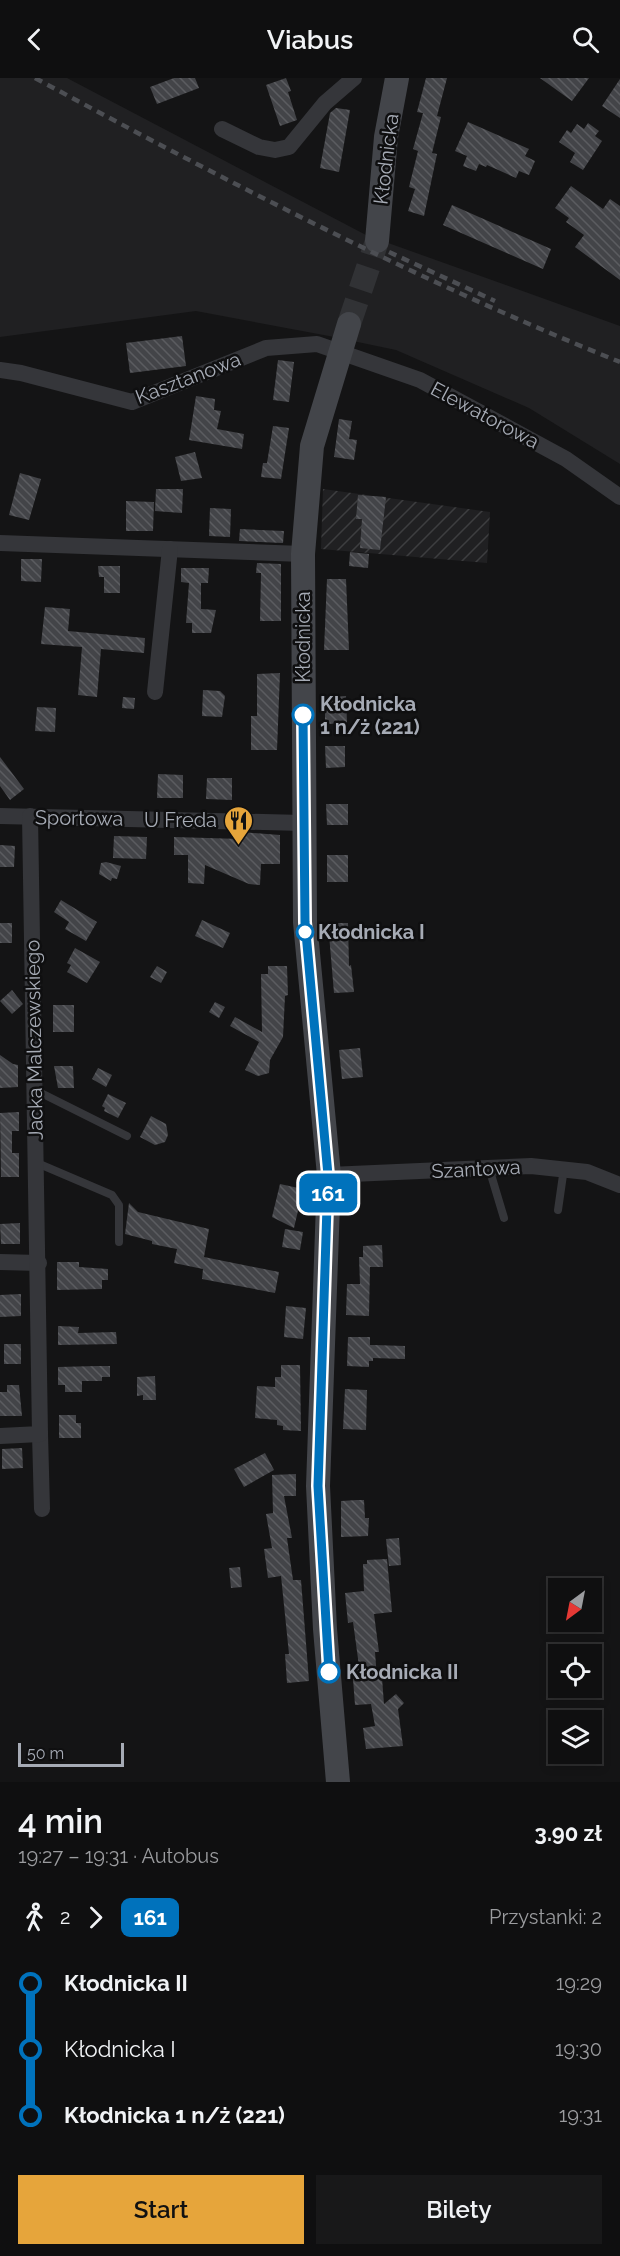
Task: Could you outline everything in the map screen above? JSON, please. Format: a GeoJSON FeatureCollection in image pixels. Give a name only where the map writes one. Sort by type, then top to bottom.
{"type":"FeatureCollection","features":[{"type":"Feature","properties":{"kind":"main road","name":"Kłodnicka"},"geometry":{"type":"LineString","coordinates":[[377,241],[386,136],[398,78]]}},
{"type":"Feature","properties":{"kind":"main road","name":"Kłodnicka"},"geometry":{"type":"LineString","coordinates":[[338,1782],[325,1629],[318,1486],[328,1175],[305,922],[303,554],[312,446],[350,324]]}},
{"type":"Feature","properties":{"kind":"street"},"geometry":{"type":"LineString","coordinates":[[222,129],[259,147],[275,150],[289,147],[325,103],[354,78]]}},
{"type":"Feature","properties":{"kind":"street","name":"Kasztanowa"},"geometry":{"type":"LineString","coordinates":[[0,370],[21,373],[132,402],[266,348],[317,344],[340,353]]}},
{"type":"Feature","properties":{"kind":"street","name":"Elewatorowa"},"geometry":{"type":"LineString","coordinates":[[340,353],[420,380],[566,459],[620,497]]}},
{"type":"Feature","properties":{"kind":"street"},"geometry":{"type":"LineString","coordinates":[[0,543],[303,554]]}},
{"type":"Feature","properties":{"kind":"street"},"geometry":{"type":"LineString","coordinates":[[155,692],[170,549]]}},
{"type":"Feature","properties":{"kind":"street","name":"Sportowa"},"geometry":{"type":"LineString","coordinates":[[0,816],[303,823]]}},
{"type":"Feature","properties":{"kind":"street","name":"Jacka Malczewskiego"},"geometry":{"type":"LineString","coordinates":[[30,816],[42,1509]]}},
{"type":"Feature","properties":{"kind":"street","name":"Szantowa"},"geometry":{"type":"LineString","coordinates":[[328,1175],[489,1168],[564,1168],[587,1172],[620,1185]]}},
{"type":"Feature","properties":{"kind":"street"},"geometry":{"type":"LineString","coordinates":[[0,1263],[39,1263]]}},
{"type":"Feature","properties":{"kind":"street"},"geometry":{"type":"LineString","coordinates":[[0,1436],[40,1434]]}},
{"type":"Feature","properties":{"kind":"lane"},"geometry":{"type":"LineString","coordinates":[[35,1090],[127,1136]]}},
{"type":"Feature","properties":{"kind":"lane"},"geometry":{"type":"LineString","coordinates":[[37,1162],[112,1196],[119,1205],[119,1242]]}},
{"type":"Feature","properties":{"kind":"lane"},"geometry":{"type":"LineString","coordinates":[[489,1168],[504,1218]]}},
{"type":"Feature","properties":{"kind":"lane"},"geometry":{"type":"LineString","coordinates":[[558,1210],[564,1168]]}},
{"type":"Feature","properties":{"kind":"shaded area"},"geometry":{"type":"Polygon","coordinates":[[[0,78],[67,78],[366,235],[620,326],[620,464],[529,408],[396,350],[329,336],[196,311],[0,337],[0,78]]]}},
{"type":"Feature","properties":{"kind":"shaded area"},"geometry":{"type":"Polygon","coordinates":[[[323,489],[490,512],[487,563],[321,549],[323,489]]]}},
{"type":"Feature","properties":{"kind":"building"},"geometry":{"type":"Polygon","coordinates":[[[174,78],[195,78],[199,88],[157,104],[150,87],[174,78]]]}},
{"type":"Feature","properties":{"kind":"building"},"geometry":{"type":"Polygon","coordinates":[[[286,78],[297,120],[280,126],[266,85],[286,78]]]}},
{"type":"Feature","properties":{"kind":"building"},"geometry":{"type":"Polygon","coordinates":[[[426,78],[447,78],[437,116],[441,117],[432,153],[437,154],[424,216],[408,211],[415,189],[409,187],[418,151],[413,149],[423,113],[417,112],[426,78]]]}},
{"type":"Feature","properties":{"kind":"building"},"geometry":{"type":"Polygon","coordinates":[[[540,78],[589,78],[572,101],[540,78]]]}},
{"type":"Feature","properties":{"kind":"building"},"geometry":{"type":"Polygon","coordinates":[[[620,79],[620,118],[602,106],[620,79]]]}},
{"type":"Feature","properties":{"kind":"building"},"geometry":{"type":"Polygon","coordinates":[[[336,108],[350,110],[339,172],[320,168],[330,113],[336,108]]]}},
{"type":"Feature","properties":{"kind":"building"},"geometry":{"type":"Polygon","coordinates":[[[468,122],[529,149],[525,156],[535,161],[529,175],[519,171],[516,178],[487,165],[486,167],[479,164],[476,171],[463,166],[467,156],[455,151],[468,122]]]}},
{"type":"Feature","properties":{"kind":"building"},"geometry":{"type":"Polygon","coordinates":[[[588,123],[599,131],[595,136],[602,141],[583,170],[570,162],[575,153],[559,142],[567,130],[571,133],[577,124],[584,129],[588,123]]]}},
{"type":"Feature","properties":{"kind":"building"},"geometry":{"type":"Polygon","coordinates":[[[571,186],[603,209],[610,199],[620,206],[620,280],[575,247],[584,235],[566,222],[569,218],[555,208],[571,186]]]}},
{"type":"Feature","properties":{"kind":"building"},"geometry":{"type":"Polygon","coordinates":[[[452,205],[551,249],[543,269],[443,225],[452,205]]]}},
{"type":"Feature","properties":{"kind":"building"},"geometry":{"type":"Polygon","coordinates":[[[182,336],[186,366],[130,373],[126,343],[182,336]]]}},
{"type":"Feature","properties":{"kind":"building"},"geometry":{"type":"Polygon","coordinates":[[[278,360],[294,362],[289,402],[273,400],[278,360]]]}},
{"type":"Feature","properties":{"kind":"building"},"geometry":{"type":"Polygon","coordinates":[[[196,396],[215,399],[214,410],[221,411],[217,429],[244,434],[242,449],[189,440],[196,396]]]}},
{"type":"Feature","properties":{"kind":"building"},"geometry":{"type":"Polygon","coordinates":[[[339,419],[352,421],[349,439],[357,440],[354,460],[334,457],[339,419]]]}},
{"type":"Feature","properties":{"kind":"building"},"geometry":{"type":"Polygon","coordinates":[[[273,426],[289,428],[281,479],[261,477],[263,463],[267,463],[273,426]]]}},
{"type":"Feature","properties":{"kind":"building"},"geometry":{"type":"Polygon","coordinates":[[[195,452],[202,478],[181,481],[175,457],[195,452]]]}},
{"type":"Feature","properties":{"kind":"building"},"geometry":{"type":"Polygon","coordinates":[[[20,473],[41,479],[29,520],[9,515],[20,473]]]}},
{"type":"Feature","properties":{"kind":"building"},"geometry":{"type":"Polygon","coordinates":[[[156,489],[183,489],[182,513],[155,511],[156,489]]]}},
{"type":"Feature","properties":{"kind":"building"},"geometry":{"type":"Polygon","coordinates":[[[358,495],[386,497],[380,550],[360,548],[362,519],[356,519],[358,495]]]}},
{"type":"Feature","properties":{"kind":"building"},"geometry":{"type":"Polygon","coordinates":[[[126,501],[154,502],[153,531],[126,531],[126,501]]]}},
{"type":"Feature","properties":{"kind":"building"},"geometry":{"type":"Polygon","coordinates":[[[210,508],[231,509],[230,537],[209,536],[210,508]]]}},
{"type":"Feature","properties":{"kind":"building"},"geometry":{"type":"Polygon","coordinates":[[[240,529],[284,531],[283,543],[239,541],[240,529]]]}},
{"type":"Feature","properties":{"kind":"building"},"geometry":{"type":"Polygon","coordinates":[[[350,552],[369,554],[368,568],[349,566],[350,552]]]}},
{"type":"Feature","properties":{"kind":"building"},"geometry":{"type":"Polygon","coordinates":[[[21,559],[42,559],[41,582],[21,581],[21,559]]]}},
{"type":"Feature","properties":{"kind":"building"},"geometry":{"type":"Polygon","coordinates":[[[257,563],[281,564],[281,621],[260,621],[261,573],[256,573],[257,563]]]}},
{"type":"Feature","properties":{"kind":"building"},"geometry":{"type":"Polygon","coordinates":[[[98,566],[120,566],[120,593],[104,593],[104,577],[99,577],[98,566]]]}},
{"type":"Feature","properties":{"kind":"building"},"geometry":{"type":"Polygon","coordinates":[[[181,568],[209,568],[208,583],[201,583],[201,609],[216,610],[211,633],[192,633],[192,623],[186,623],[189,583],[181,582],[181,568]]]}},
{"type":"Feature","properties":{"kind":"building"},"geometry":{"type":"Polygon","coordinates":[[[327,579],[346,579],[349,650],[324,650],[327,579]]]}},
{"type":"Feature","properties":{"kind":"building"},"geometry":{"type":"Polygon","coordinates":[[[45,607],[70,609],[68,631],[145,638],[144,653],[101,649],[97,697],[78,695],[82,647],[41,644],[45,607]]]}},
{"type":"Feature","properties":{"kind":"building"},"geometry":{"type":"Polygon","coordinates":[[[280,673],[277,750],[251,750],[251,716],[257,716],[257,674],[280,673]]]}},
{"type":"Feature","properties":{"kind":"building"},"geometry":{"type":"Polygon","coordinates":[[[203,690],[220,691],[225,696],[222,717],[202,716],[203,690]]]}},
{"type":"Feature","properties":{"kind":"building"},"geometry":{"type":"Polygon","coordinates":[[[346,696],[347,723],[325,724],[325,697],[346,696]]]}},
{"type":"Feature","properties":{"kind":"building"},"geometry":{"type":"Polygon","coordinates":[[[123,697],[135,698],[134,709],[122,708],[123,697]]]}},
{"type":"Feature","properties":{"kind":"building"},"geometry":{"type":"Polygon","coordinates":[[[37,707],[56,708],[55,732],[35,731],[37,707]]]}},
{"type":"Feature","properties":{"kind":"building"},"geometry":{"type":"Polygon","coordinates":[[[325,746],[345,746],[345,767],[326,768],[325,746]]]}},
{"type":"Feature","properties":{"kind":"building"},"geometry":{"type":"Polygon","coordinates":[[[0,757],[24,789],[10,800],[0,786],[0,757]]]}},
{"type":"Feature","properties":{"kind":"building"},"geometry":{"type":"Polygon","coordinates":[[[158,774],[183,775],[183,798],[157,798],[158,774]]]}},
{"type":"Feature","properties":{"kind":"building"},"geometry":{"type":"Polygon","coordinates":[[[207,778],[232,778],[232,800],[206,799],[207,778]]]}},
{"type":"Feature","properties":{"kind":"building"},"geometry":{"type":"Polygon","coordinates":[[[326,804],[348,804],[348,825],[327,825],[326,804]]]}},
{"type":"Feature","properties":{"kind":"building"},"geometry":{"type":"Polygon","coordinates":[[[241,832],[280,835],[280,864],[261,864],[260,885],[249,884],[205,865],[204,884],[188,883],[188,855],[174,855],[174,837],[241,839],[241,832]]]}},
{"type":"Feature","properties":{"kind":"building"},"geometry":{"type":"Polygon","coordinates":[[[114,836],[147,837],[146,859],[113,858],[114,836]]]}},
{"type":"Feature","properties":{"kind":"building"},"geometry":{"type":"Polygon","coordinates":[[[0,845],[15,846],[14,867],[0,867],[0,845]]]}},
{"type":"Feature","properties":{"kind":"building"},"geometry":{"type":"Polygon","coordinates":[[[327,855],[348,855],[348,882],[327,882],[327,855]]]}},
{"type":"Feature","properties":{"kind":"building"},"geometry":{"type":"Polygon","coordinates":[[[101,863],[121,866],[117,879],[112,878],[111,881],[99,874],[101,863]]]}},
{"type":"Feature","properties":{"kind":"building"},"geometry":{"type":"Polygon","coordinates":[[[61,900],[97,922],[86,941],[65,929],[69,922],[54,912],[61,900]]]}},
{"type":"Feature","properties":{"kind":"building"},"geometry":{"type":"Polygon","coordinates":[[[202,920],[230,933],[223,948],[195,936],[202,920]]]}},
{"type":"Feature","properties":{"kind":"building"},"geometry":{"type":"Polygon","coordinates":[[[0,923],[12,923],[12,943],[0,943],[0,923]]]}},
{"type":"Feature","properties":{"kind":"building"},"geometry":{"type":"Polygon","coordinates":[[[328,923],[348,923],[349,966],[351,965],[354,992],[334,993],[328,923]]]}},
{"type":"Feature","properties":{"kind":"building"},"geometry":{"type":"Polygon","coordinates":[[[75,948],[100,962],[87,983],[67,972],[71,965],[67,963],[75,948]]]}},
{"type":"Feature","properties":{"kind":"building"},"geometry":{"type":"Polygon","coordinates":[[[157,966],[167,972],[161,983],[150,977],[157,966]]]}},
{"type":"Feature","properties":{"kind":"building"},"geometry":{"type":"Polygon","coordinates":[[[268,966],[287,966],[288,995],[285,996],[283,1037],[270,1060],[269,1073],[258,1076],[245,1070],[259,1042],[230,1026],[235,1017],[262,1032],[261,974],[268,974],[268,966]]]}},
{"type":"Feature","properties":{"kind":"building"},"geometry":{"type":"Polygon","coordinates":[[[12,990],[23,1004],[12,1014],[0,1001],[12,990]]]}},
{"type":"Feature","properties":{"kind":"building"},"geometry":{"type":"Polygon","coordinates":[[[215,1002],[225,1007],[219,1018],[209,1012],[215,1002]]]}},
{"type":"Feature","properties":{"kind":"building"},"geometry":{"type":"Polygon","coordinates":[[[53,1005],[74,1005],[74,1032],[53,1032],[53,1005]]]}},
{"type":"Feature","properties":{"kind":"building"},"geometry":{"type":"Polygon","coordinates":[[[360,1048],[363,1077],[342,1079],[339,1050],[360,1048]]]}},
{"type":"Feature","properties":{"kind":"building"},"geometry":{"type":"Polygon","coordinates":[[[0,1055],[18,1065],[18,1087],[0,1088],[0,1055]]]}},
{"type":"Feature","properties":{"kind":"building"},"geometry":{"type":"Polygon","coordinates":[[[54,1066],[73,1066],[74,1088],[58,1088],[54,1066]]]}},
{"type":"Feature","properties":{"kind":"building"},"geometry":{"type":"Polygon","coordinates":[[[98,1068],[112,1075],[106,1087],[92,1079],[98,1068]]]}},
{"type":"Feature","properties":{"kind":"building"},"geometry":{"type":"Polygon","coordinates":[[[108,1094],[126,1103],[118,1118],[104,1111],[105,1108],[102,1106],[108,1094]]]}},
{"type":"Feature","properties":{"kind":"building"},"geometry":{"type":"Polygon","coordinates":[[[19,1112],[19,1131],[12,1131],[12,1153],[19,1153],[19,1177],[1,1177],[0,1113],[19,1112]]]}},
{"type":"Feature","properties":{"kind":"building"},"geometry":{"type":"Polygon","coordinates":[[[151,1116],[166,1124],[168,1135],[165,1142],[155,1145],[140,1137],[151,1116]]]}},
{"type":"Feature","properties":{"kind":"building"},"geometry":{"type":"Polygon","coordinates":[[[280,1184],[303,1189],[294,1228],[272,1217],[280,1184]]]}},
{"type":"Feature","properties":{"kind":"building"},"geometry":{"type":"Polygon","coordinates":[[[129,1203],[138,1212],[209,1229],[204,1257],[279,1272],[275,1293],[202,1279],[203,1269],[174,1263],[177,1249],[152,1244],[152,1241],[125,1234],[129,1203]]]}},
{"type":"Feature","properties":{"kind":"building"},"geometry":{"type":"Polygon","coordinates":[[[20,1223],[20,1244],[1,1244],[0,1224],[20,1223]]]}},
{"type":"Feature","properties":{"kind":"building"},"geometry":{"type":"Polygon","coordinates":[[[285,1229],[303,1232],[300,1250],[282,1247],[285,1229]]]}},
{"type":"Feature","properties":{"kind":"building"},"geometry":{"type":"Polygon","coordinates":[[[382,1245],[383,1267],[370,1267],[369,1316],[346,1315],[347,1284],[360,1284],[359,1257],[363,1257],[363,1246],[382,1245]]]}},
{"type":"Feature","properties":{"kind":"building"},"geometry":{"type":"Polygon","coordinates":[[[57,1262],[79,1262],[79,1267],[108,1269],[108,1280],[102,1280],[102,1289],[57,1290],[57,1262]]]}},
{"type":"Feature","properties":{"kind":"building"},"geometry":{"type":"Polygon","coordinates":[[[21,1294],[21,1316],[0,1317],[0,1295],[21,1294]]]}},
{"type":"Feature","properties":{"kind":"building"},"geometry":{"type":"Polygon","coordinates":[[[286,1306],[306,1308],[303,1339],[284,1337],[286,1306]]]}},
{"type":"Feature","properties":{"kind":"building"},"geometry":{"type":"Polygon","coordinates":[[[58,1326],[79,1327],[78,1333],[116,1332],[117,1344],[58,1345],[58,1326]]]}},
{"type":"Feature","properties":{"kind":"building"},"geometry":{"type":"Polygon","coordinates":[[[348,1337],[370,1337],[370,1345],[405,1346],[405,1359],[373,1358],[373,1361],[369,1361],[369,1367],[347,1366],[348,1337]]]}},
{"type":"Feature","properties":{"kind":"building"},"geometry":{"type":"Polygon","coordinates":[[[4,1344],[21,1344],[21,1364],[4,1364],[4,1344]]]}},
{"type":"Feature","properties":{"kind":"building"},"geometry":{"type":"Polygon","coordinates":[[[281,1365],[300,1365],[301,1431],[283,1430],[283,1426],[277,1425],[277,1420],[255,1418],[257,1386],[275,1387],[275,1377],[281,1377],[281,1365]]]}},
{"type":"Feature","properties":{"kind":"building"},"geometry":{"type":"Polygon","coordinates":[[[110,1366],[110,1377],[102,1377],[102,1381],[82,1381],[82,1392],[65,1392],[65,1385],[58,1385],[58,1367],[110,1366]]]}},
{"type":"Feature","properties":{"kind":"building"},"geometry":{"type":"Polygon","coordinates":[[[155,1376],[156,1400],[143,1400],[143,1395],[137,1396],[137,1377],[155,1376]]]}},
{"type":"Feature","properties":{"kind":"building"},"geometry":{"type":"Polygon","coordinates":[[[7,1385],[19,1385],[22,1416],[0,1416],[0,1392],[7,1392],[7,1385]]]}},
{"type":"Feature","properties":{"kind":"building"},"geometry":{"type":"Polygon","coordinates":[[[345,1389],[367,1390],[366,1430],[343,1429],[345,1389]]]}},
{"type":"Feature","properties":{"kind":"building"},"geometry":{"type":"Polygon","coordinates":[[[59,1415],[76,1415],[76,1423],[81,1423],[81,1438],[59,1438],[59,1415]]]}},
{"type":"Feature","properties":{"kind":"building"},"geometry":{"type":"Polygon","coordinates":[[[22,1448],[23,1468],[2,1469],[2,1449],[22,1448]]]}},
{"type":"Feature","properties":{"kind":"building"},"geometry":{"type":"Polygon","coordinates":[[[265,1453],[274,1470],[244,1487],[234,1469],[265,1453]]]}},
{"type":"Feature","properties":{"kind":"building"},"geometry":{"type":"Polygon","coordinates":[[[296,1474],[296,1496],[284,1496],[292,1538],[287,1538],[293,1580],[301,1580],[309,1681],[287,1683],[285,1654],[289,1654],[281,1576],[268,1578],[264,1549],[272,1548],[266,1514],[273,1513],[272,1475],[296,1474]]]}},
{"type":"Feature","properties":{"kind":"building"},"geometry":{"type":"Polygon","coordinates":[[[364,1500],[365,1518],[369,1518],[368,1536],[341,1537],[341,1501],[364,1500]]]}},
{"type":"Feature","properties":{"kind":"building"},"geometry":{"type":"Polygon","coordinates":[[[399,1538],[401,1565],[389,1566],[386,1539],[399,1538]]]}},
{"type":"Feature","properties":{"kind":"building"},"geometry":{"type":"Polygon","coordinates":[[[387,1559],[392,1612],[374,1614],[379,1652],[375,1652],[377,1678],[382,1678],[384,1704],[396,1694],[404,1703],[398,1709],[403,1746],[366,1749],[363,1728],[375,1726],[371,1704],[355,1705],[352,1666],[359,1666],[353,1622],[348,1623],[345,1593],[364,1591],[363,1564],[367,1564],[367,1560],[387,1559]]]}},
{"type":"Feature","properties":{"kind":"building"},"geometry":{"type":"Polygon","coordinates":[[[240,1567],[242,1587],[231,1588],[229,1568],[240,1567]]]}},
{"type":"Feature","properties":{"kind":"tunnel"},"geometry":{"type":"LineString","coordinates":[[349,324],[377,241]]}},
{"type":"Feature","properties":{"kind":"railway"},"geometry":{"type":"LineString","coordinates":[[35,78],[179,155],[396,264],[544,331],[620,362]]}},
{"type":"Feature","properties":{"kind":"railway"},"geometry":{"type":"LineString","coordinates":[[389,252],[495,301]]}},
{"type":"Feature","properties":{"kind":"bus line","name":"161"},"geometry":{"type":"LineString","coordinates":[[303,715],[302,842],[305,922],[328,1175],[318,1486],[329,1672]]}},
{"type":"Feature","properties":{"kind":"place","name":"Kłodnicka 1 n/ż (221)"},"geometry":{"type":"Point","coordinates":[303,715]}},
{"type":"Feature","properties":{"kind":"place","name":"U Freda"},"geometry":{"type":"Point","coordinates":[238,846]}},
{"type":"Feature","properties":{"kind":"place","name":"Kłodnicka I"},"geometry":{"type":"Point","coordinates":[305,932]}},
{"type":"Feature","properties":{"kind":"place","name":"Kłodnicka II"},"geometry":{"type":"Point","coordinates":[329,1672]}}]}
